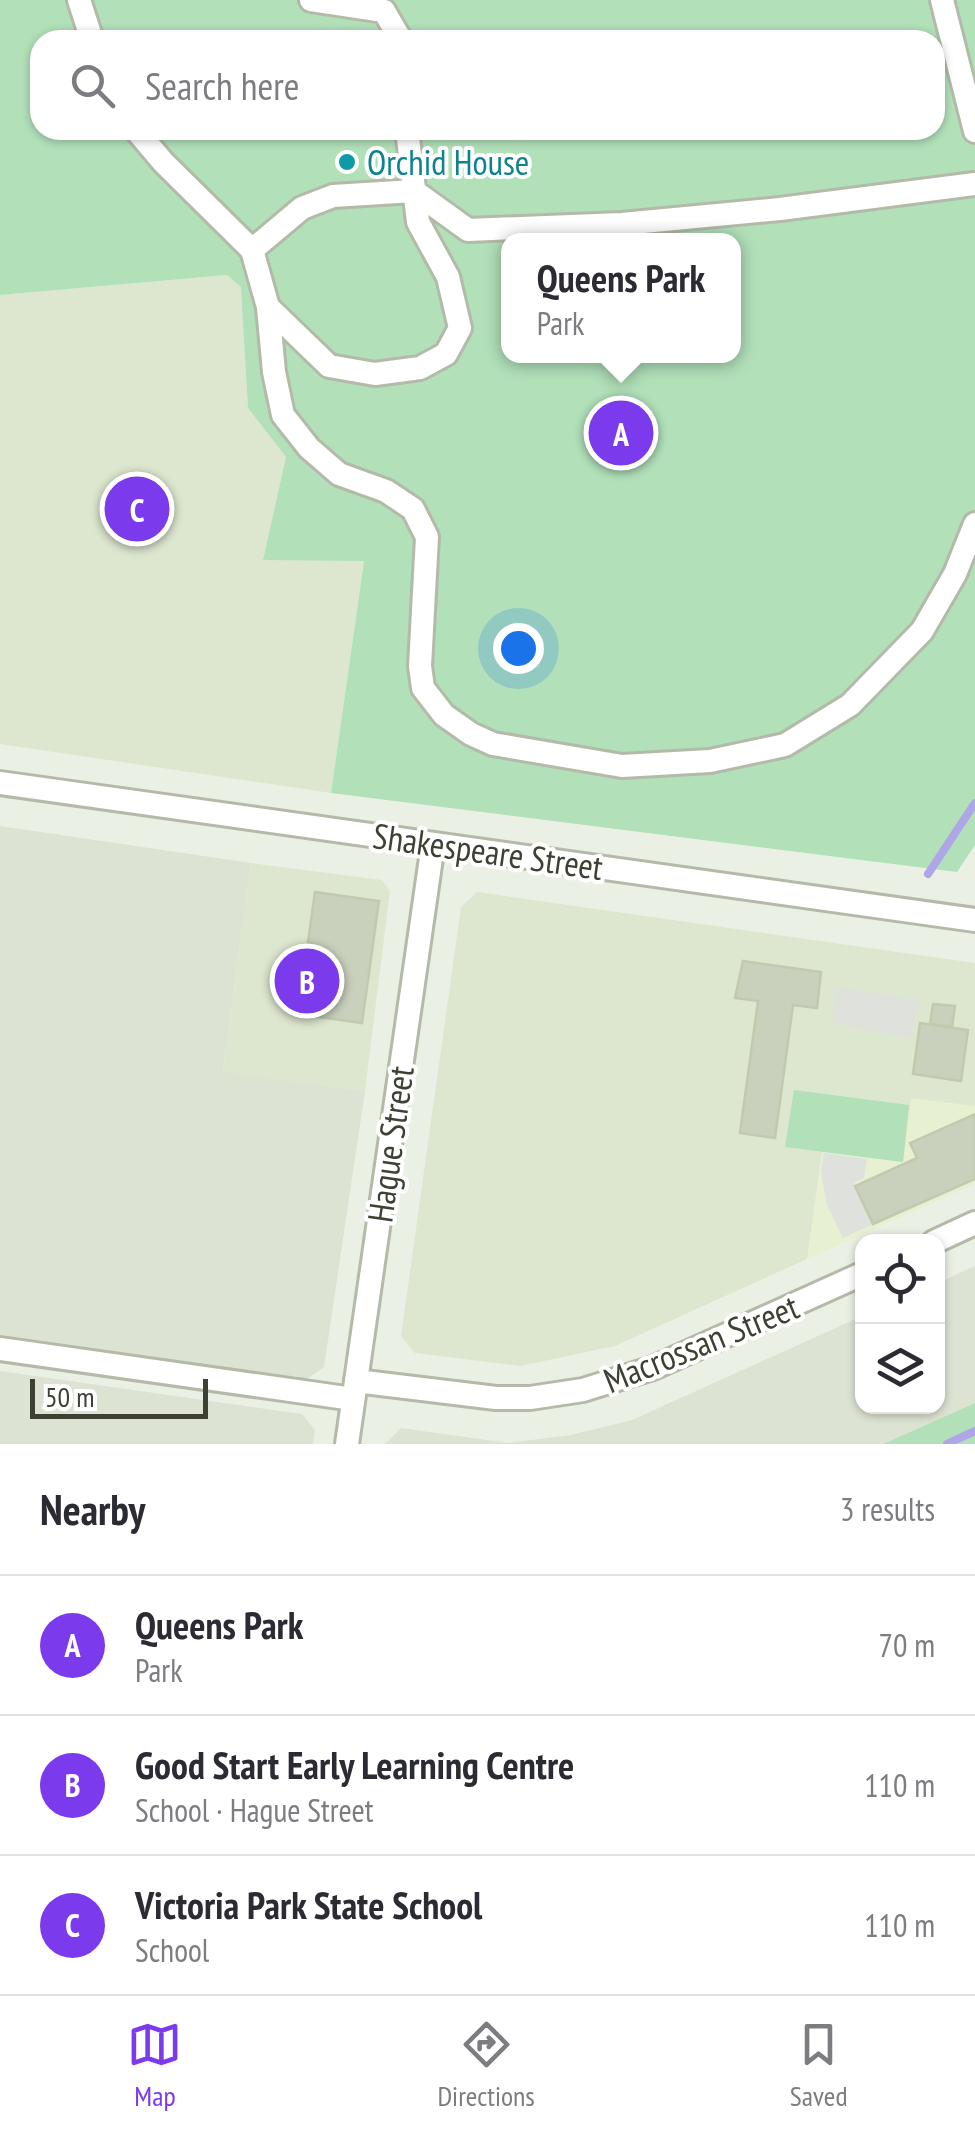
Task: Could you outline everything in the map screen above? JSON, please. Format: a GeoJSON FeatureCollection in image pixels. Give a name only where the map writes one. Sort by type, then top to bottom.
{"type":"FeatureCollection","features":[{"type":"Feature","properties":{"kind":"street"},"geometry":{"type":"LineString","coordinates":[[79,0],[89,30]]}},
{"type":"Feature","properties":{"kind":"street"},"geometry":{"type":"LineString","coordinates":[[310,0],[384,11],[395,30]]}},
{"type":"Feature","properties":{"kind":"street"},"geometry":{"type":"LineString","coordinates":[[942,0],[975,131]]}},
{"type":"Feature","properties":{"kind":"street"},"geometry":{"type":"LineString","coordinates":[[144,140],[252,250],[268,307],[282,415],[339,474],[386,491],[412,510],[427,537],[420,666],[423,688],[444,714],[471,734],[493,744],[622,766],[710,761],[785,745],[850,705],[922,631],[956,574],[975,524]]}},
{"type":"Feature","properties":{"kind":"street"},"geometry":{"type":"LineString","coordinates":[[268,307],[330,366],[375,374],[420,368],[446,354],[460,328],[448,277],[418,222],[407,140]]}},
{"type":"Feature","properties":{"kind":"street"},"geometry":{"type":"LineString","coordinates":[[252,250],[302,208],[333,196],[414,190],[468,230],[622,224],[975,184]]}},
{"type":"Feature","properties":{"kind":"street","name":"Shakespeare Street"},"geometry":{"type":"LineString","coordinates":[[0,783],[975,920]]}},
{"type":"Feature","properties":{"kind":"street","name":"Hague Street"},"geometry":{"type":"LineString","coordinates":[[348,1444],[433,844]]}},
{"type":"Feature","properties":{"kind":"street"},"geometry":{"type":"LineString","coordinates":[[945,1237],[975,1223]]}},
{"type":"Feature","properties":{"kind":"street","name":"Macrossan Street"},"geometry":{"type":"LineString","coordinates":[[0,1349],[355,1390],[530,1398],[583,1390],[653,1368],[855,1277]]}},
{"type":"Feature","properties":{"kind":"shaded area"},"geometry":{"type":"Polygon","coordinates":[[[0,0],[975,0],[975,845],[957,872],[331,793],[364,561],[263,560],[286,457],[248,408],[241,287],[227,275],[0,295],[0,0]]]}},
{"type":"Feature","properties":{"kind":"shaded area"},"geometry":{"type":"Polygon","coordinates":[[[227,275],[242,287],[248,408],[286,457],[263,560],[364,560],[331,793],[0,744],[0,295],[227,275]]]}},
{"type":"Feature","properties":{"kind":"shaded area"},"geometry":{"type":"Polygon","coordinates":[[[0,826],[251,863],[223,1071],[365,1091],[324,1367],[307,1379],[0,1336],[0,826]]]}},
{"type":"Feature","properties":{"kind":"shaded area"},"geometry":{"type":"Polygon","coordinates":[[[251,863],[382,880],[390,891],[365,1091],[223,1072],[251,863]]]}},
{"type":"Feature","properties":{"kind":"shaded area"},"geometry":{"type":"Polygon","coordinates":[[[477,892],[975,963],[975,1106],[911,1098],[903,1162],[822,1152],[807,1259],[615,1346],[520,1366],[415,1353],[401,1336],[461,907],[477,892]]]}},
{"type":"Feature","properties":{"kind":"shaded area"},"geometry":{"type":"Polygon","coordinates":[[[836,987],[919,1000],[911,1038],[841,1025],[834,1019],[836,987]]]}},
{"type":"Feature","properties":{"kind":"shaded area"},"geometry":{"type":"Polygon","coordinates":[[[794,1090],[909,1105],[903,1162],[785,1147],[794,1090]]]}},
{"type":"Feature","properties":{"kind":"shaded area"},"geometry":{"type":"Polygon","coordinates":[[[910,1097],[975,1106],[975,1184],[863,1234],[855,1234],[855,1238],[807,1259],[822,1152],[902,1162],[910,1097]]]}},
{"type":"Feature","properties":{"kind":"shaded area"},"geometry":{"type":"Polygon","coordinates":[[[824,1153],[867,1159],[864,1178],[854,1183],[873,1224],[843,1238],[827,1205],[821,1172],[824,1153]]]}},
{"type":"Feature","properties":{"kind":"shaded area"},"geometry":{"type":"Polygon","coordinates":[[[975,1266],[975,1403],[883,1444],[385,1444],[401,1428],[508,1443],[571,1435],[632,1420],[855,1319],[855,1414],[945,1414],[945,1280],[975,1266]]]}},
{"type":"Feature","properties":{"kind":"shaded area"},"geometry":{"type":"Polygon","coordinates":[[[0,1371],[302,1414],[315,1430],[313,1444],[0,1444],[0,1371]]]}},
{"type":"Feature","properties":{"kind":"shaded area"},"geometry":{"type":"Polygon","coordinates":[[[975,1403],[975,1444],[883,1444],[975,1403]]]}},
{"type":"Feature","properties":{"kind":"building"},"geometry":{"type":"Polygon","coordinates":[[[315,892],[379,901],[362,1023],[298,1014],[315,892]]]}},
{"type":"Feature","properties":{"kind":"building"},"geometry":{"type":"Polygon","coordinates":[[[743,961],[821,972],[817,1008],[793,1005],[775,1138],[740,1133],[758,1001],[735,998],[743,961]]]}},
{"type":"Feature","properties":{"kind":"building"},"geometry":{"type":"Polygon","coordinates":[[[933,1004],[955,1006],[952,1027],[930,1024],[933,1004]]]}},
{"type":"Feature","properties":{"kind":"building"},"geometry":{"type":"Polygon","coordinates":[[[920,1023],[968,1030],[961,1081],[913,1074],[920,1023]]]}},
{"type":"Feature","properties":{"kind":"building"},"geometry":{"type":"Polygon","coordinates":[[[975,1114],[975,1179],[873,1224],[855,1186],[917,1158],[910,1143],[975,1114]]]}},
{"type":"Feature","properties":{"kind":"waterway"},"geometry":{"type":"LineString","coordinates":[[928,874],[975,803]]}},
{"type":"Feature","properties":{"kind":"waterway"},"geometry":{"type":"LineString","coordinates":[[947,1444],[975,1431]]}},
{"type":"Feature","properties":{"kind":"place","name":"Orchid House"},"geometry":{"type":"Point","coordinates":[347,162]}},
{"type":"Feature","properties":{"kind":"place","name":"Queens Park"},"geometry":{"type":"Point","coordinates":[621,433]}},
{"type":"Feature","properties":{"kind":"place","name":"Victoria Park State School"},"geometry":{"type":"Point","coordinates":[137,509]}},
{"type":"Feature","properties":{"kind":"place","name":"Good Start Early Learning Centre"},"geometry":{"type":"Point","coordinates":[307,981]}}]}
